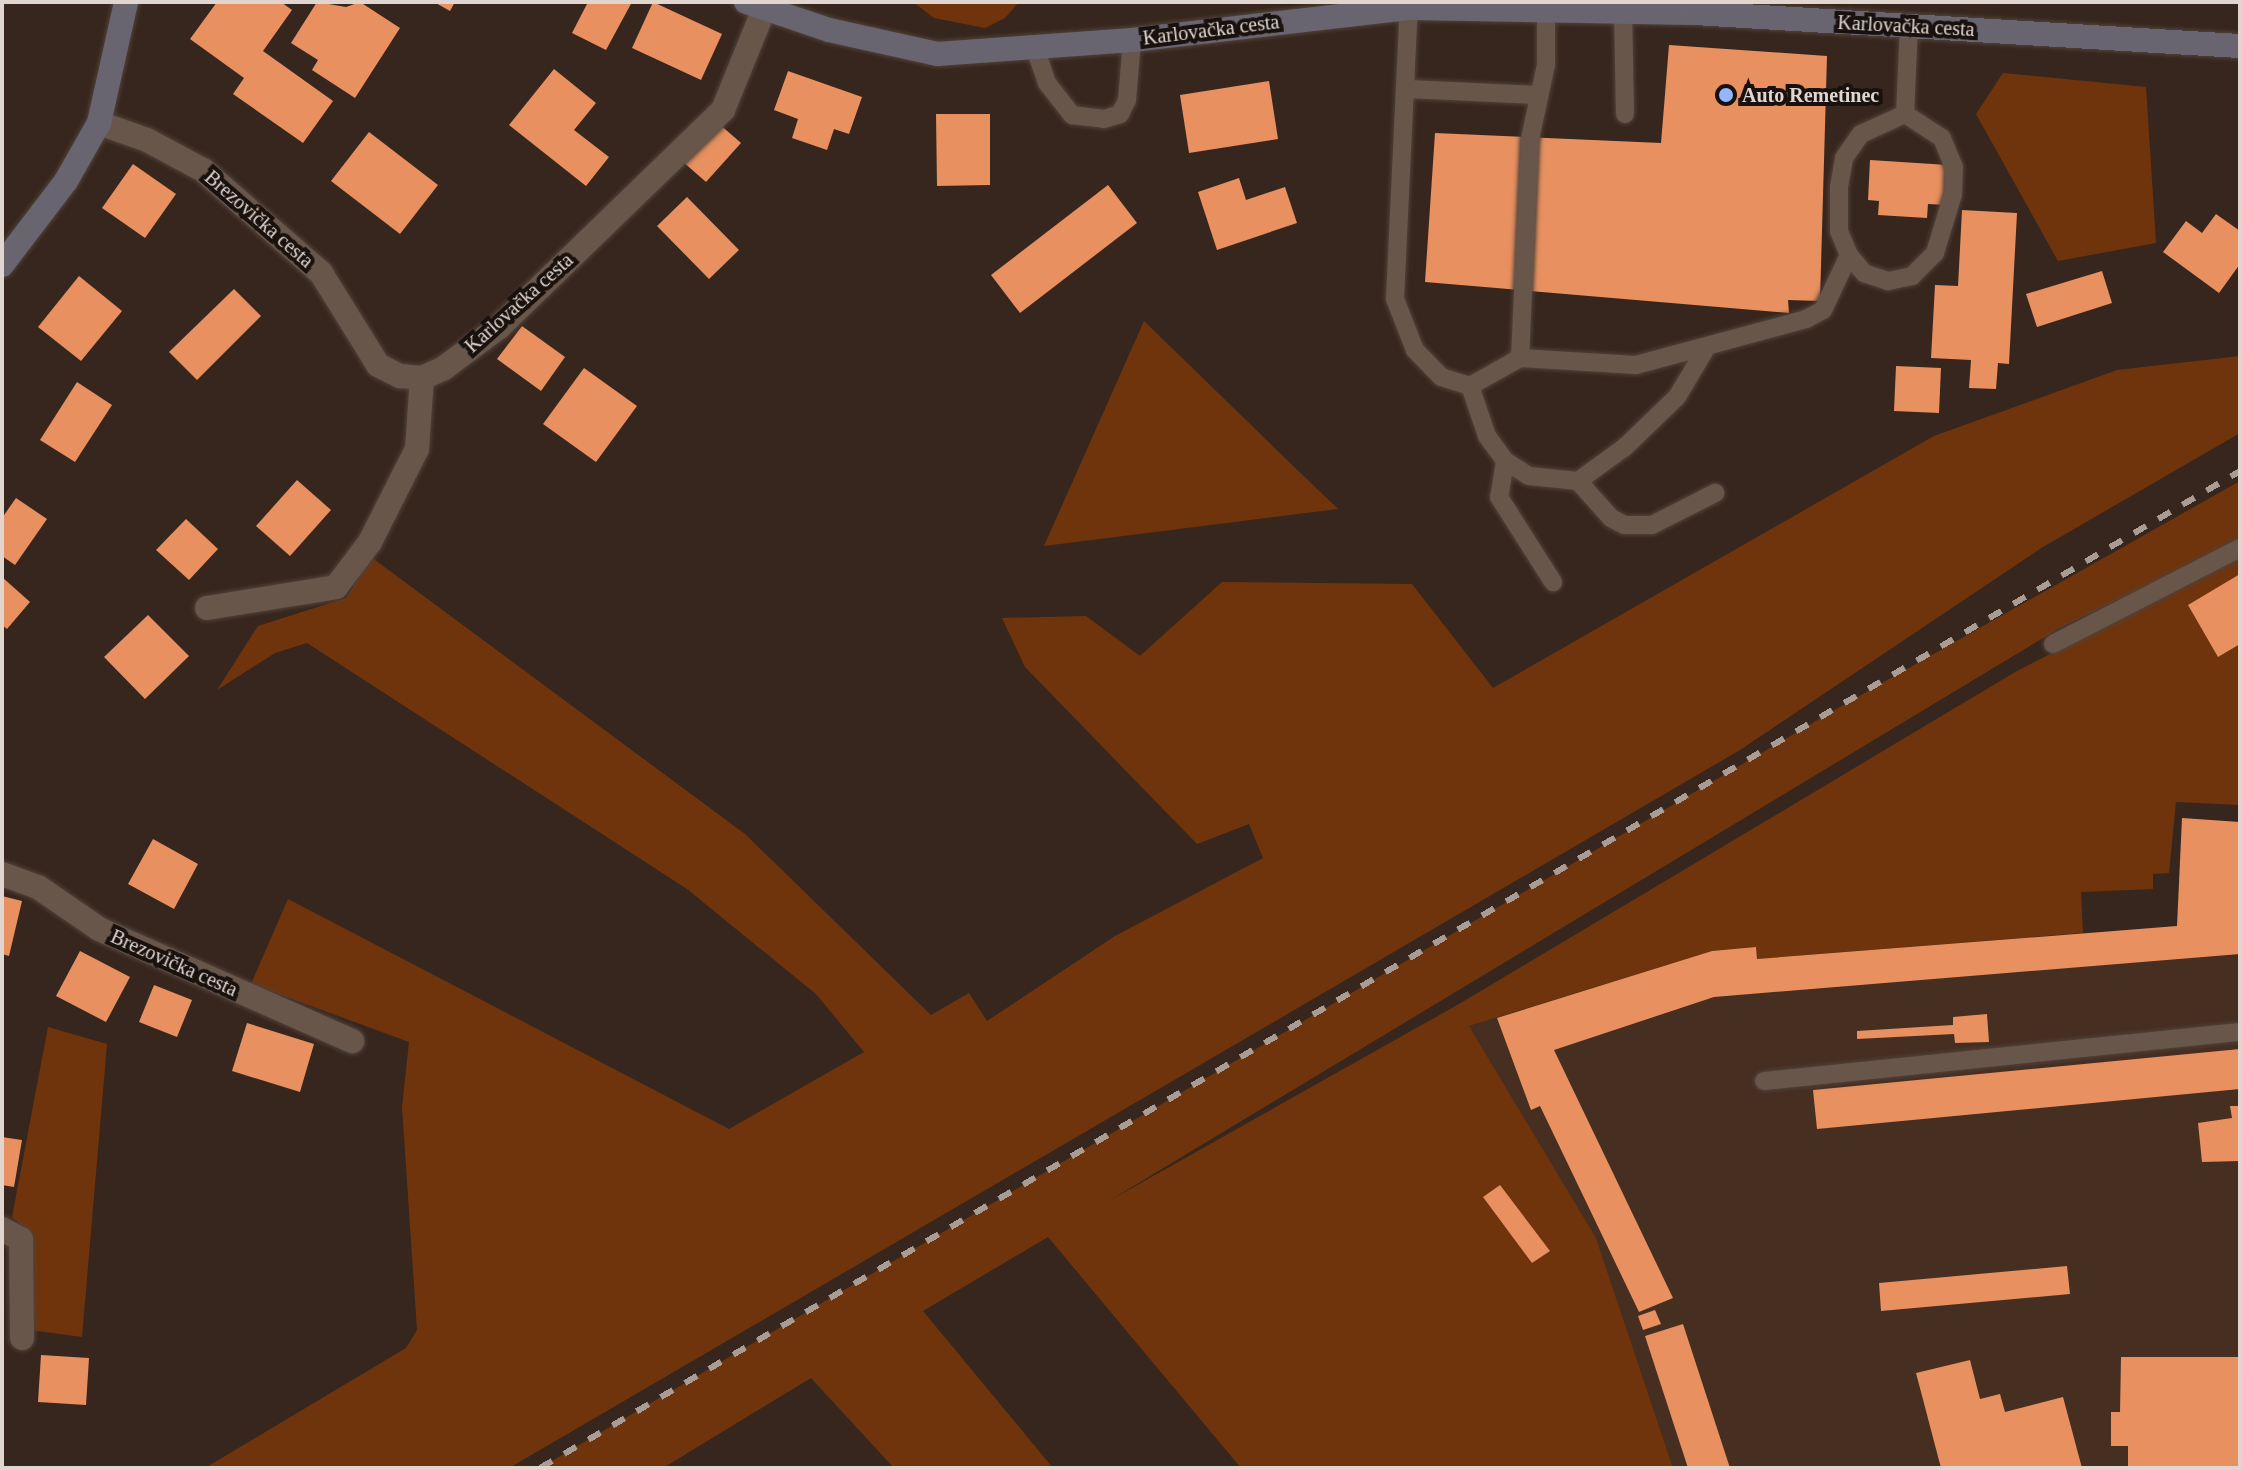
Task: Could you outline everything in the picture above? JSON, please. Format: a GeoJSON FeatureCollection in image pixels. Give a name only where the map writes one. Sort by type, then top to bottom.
{"type":"FeatureCollection","features":[{"type":"Feature","properties":{"kind":"main road"},"geometry":{"type":"LineString","coordinates":[[2,265],[66,181],[99,123],[126,2]]}},
{"type":"Feature","properties":{"kind":"main road","name":"Karlovačka cesta"},"geometry":{"type":"LineString","coordinates":[[755,6],[866,40],[937,54],[1132,40],[1410,5],[1810,11],[1909,27],[2240,46]]}},
{"type":"Feature","properties":{"kind":"street","name":"Karlovačka cesta"},"geometry":{"type":"LineString","coordinates":[[422,378],[444,368],[499,327],[723,110],[755,6]]}},
{"type":"Feature","properties":{"kind":"street","name":"Brezovička cesta"},"geometry":{"type":"LineString","coordinates":[[99,123],[147,140],[203,170],[321,273],[378,365],[400,376],[422,378]]}},
{"type":"Feature","properties":{"kind":"street"},"geometry":{"type":"LineString","coordinates":[[207,608],[336,587],[370,542],[417,449],[422,378]]}},
{"type":"Feature","properties":{"kind":"street","name":"Brezovička cesta"},"geometry":{"type":"LineString","coordinates":[[2,874],[38,887],[111,935],[352,1041]]}},
{"type":"Feature","properties":{"kind":"street"},"geometry":{"type":"LineString","coordinates":[[2,1229],[21,1239],[22,1338]]}},
{"type":"Feature","properties":{"kind":"lane"},"geometry":{"type":"LineString","coordinates":[[1410,5],[1395,299],[1415,350],[1441,377],[1470,386],[1520,358],[1636,365],[1705,350],[1823,310],[1849,255]]}},
{"type":"Feature","properties":{"kind":"lane"},"geometry":{"type":"LineString","coordinates":[[1520,358],[1530,139],[1546,65],[1534,6]]}},
{"type":"Feature","properties":{"kind":"lane"},"geometry":{"type":"LineString","coordinates":[[1623,10],[1625,114]]}},
{"type":"Feature","properties":{"kind":"lane"},"geometry":{"type":"LineString","coordinates":[[1905,114],[1909,27]]}},
{"type":"Feature","properties":{"kind":"lane"},"geometry":{"type":"LineString","coordinates":[[1035,48],[1047,83],[1072,115],[1104,119],[1120,114],[1127,100],[1132,40]]}},
{"type":"Feature","properties":{"kind":"lane"},"geometry":{"type":"LineString","coordinates":[[1406,89],[1539,95]]}},
{"type":"Feature","properties":{"kind":"lane"},"geometry":{"type":"LineString","coordinates":[[1905,114],[1942,138],[1954,167],[1946,229],[1935,253],[1912,276],[1888,281],[1864,273],[1849,255],[1839,231],[1844,158],[1861,134],[1905,114]]}},
{"type":"Feature","properties":{"kind":"lane"},"geometry":{"type":"LineString","coordinates":[[1470,386],[1487,436],[1505,461],[1529,476],[1578,481],[1625,447],[1677,397],[1705,350]]}},
{"type":"Feature","properties":{"kind":"lane"},"geometry":{"type":"LineString","coordinates":[[1505,461],[1499,497],[1553,582]]}},
{"type":"Feature","properties":{"kind":"lane"},"geometry":{"type":"LineString","coordinates":[[1578,481],[1611,518],[1624,525],[1652,525],[1715,493]]}},
{"type":"Feature","properties":{"kind":"lane"},"geometry":{"type":"LineString","coordinates":[[2053,644],[2240,548]]}},
{"type":"Feature","properties":{"kind":"lane"},"geometry":{"type":"LineString","coordinates":[[1764,1081],[2240,1032]]}},
{"type":"Feature","properties":{"kind":"shaded area"},"geometry":{"type":"Polygon","coordinates":[[[913,2],[1019,2],[1005,18],[985,28],[934,18],[913,2]]]}},
{"type":"Feature","properties":{"kind":"shaded area"},"geometry":{"type":"Polygon","coordinates":[[[2003,73],[2146,87],[2156,243],[2058,261],[1976,114],[2003,73]]]}},
{"type":"Feature","properties":{"kind":"shaded area"},"geometry":{"type":"Polygon","coordinates":[[[1144,321],[1285,458],[1338,509],[1044,546],[1144,321]]]}},
{"type":"Feature","properties":{"kind":"shaded area"},"geometry":{"type":"Polygon","coordinates":[[[2240,356],[2240,433],[2043,547],[1740,750],[509,1468],[205,1468],[406,1348],[417,1330],[402,1107],[409,1042],[251,984],[288,899],[729,1129],[864,1052],[816,994],[687,889],[307,643],[275,653],[217,690],[258,626],[346,598],[371,557],[745,834],[931,1015],[969,993],[987,1021],[1115,936],[1263,858],[1249,824],[1197,844],[1025,667],[1002,618],[1086,616],[1140,656],[1222,582],[1412,584],[1493,688],[1934,436],[2117,370],[2240,356]]]}},
{"type":"Feature","properties":{"kind":"shaded area"},"geometry":{"type":"Polygon","coordinates":[[[2240,481],[2240,541],[2058,629],[1107,1202],[1459,1004],[2017,671],[2240,556],[2240,805],[2176,802],[2169,873],[2153,874],[2153,889],[2081,892],[2083,933],[1757,959],[1756,947],[1712,951],[1469,1026],[1596,1238],[1673,1468],[1241,1468],[1048,1237],[923,1311],[1053,1468],[894,1468],[811,1378],[663,1468],[540,1468],[1845,704],[2240,481]]]}},
{"type":"Feature","properties":{"kind":"shaded area"},"geometry":{"type":"Polygon","coordinates":[[[2240,921],[2240,1468],[1673,1468],[1596,1238],[1469,1026],[1712,951],[1756,947],[1758,959],[2240,921]]]}},
{"type":"Feature","properties":{"kind":"shaded area"},"geometry":{"type":"Polygon","coordinates":[[[48,1027],[107,1044],[82,1337],[30,1330],[32,1235],[12,1217],[48,1027]]]}},
{"type":"Feature","properties":{"kind":"building"},"geometry":{"type":"Polygon","coordinates":[[[217,2],[281,2],[292,10],[263,51],[333,101],[303,143],[233,94],[244,78],[190,39],[217,2]]]}},
{"type":"Feature","properties":{"kind":"building"},"geometry":{"type":"Polygon","coordinates":[[[317,2],[346,7],[360,2],[400,28],[355,98],[312,70],[318,60],[291,43],[317,2]]]}},
{"type":"Feature","properties":{"kind":"building"},"geometry":{"type":"Polygon","coordinates":[[[434,2],[455,2],[450,11],[434,2]]]}},
{"type":"Feature","properties":{"kind":"building"},"geometry":{"type":"Polygon","coordinates":[[[588,2],[632,2],[606,50],[572,33],[588,2]]]}},
{"type":"Feature","properties":{"kind":"building"},"geometry":{"type":"Polygon","coordinates":[[[653,2],[722,34],[701,80],[632,48],[653,2]]]}},
{"type":"Feature","properties":{"kind":"building"},"geometry":{"type":"Polygon","coordinates":[[[1669,45],[1827,56],[1820,301],[1788,300],[1789,313],[1425,282],[1435,133],[1661,143],[1669,45]]]}},
{"type":"Feature","properties":{"kind":"building"},"geometry":{"type":"Polygon","coordinates":[[[554,69],[596,103],[574,130],[609,157],[586,186],[509,125],[554,69]]]}},
{"type":"Feature","properties":{"kind":"building"},"geometry":{"type":"Polygon","coordinates":[[[788,71],[862,97],[849,134],[834,129],[827,150],[792,138],[798,119],[774,110],[788,71]]]}},
{"type":"Feature","properties":{"kind":"building"},"geometry":{"type":"Polygon","coordinates":[[[1269,81],[1278,139],[1189,153],[1180,95],[1269,81]]]}},
{"type":"Feature","properties":{"kind":"building"},"geometry":{"type":"Polygon","coordinates":[[[936,114],[990,114],[990,185],[937,186],[936,114]]]}},
{"type":"Feature","properties":{"kind":"building"},"geometry":{"type":"Polygon","coordinates":[[[717,122],[741,143],[706,182],[682,161],[717,122]]]}},
{"type":"Feature","properties":{"kind":"building"},"geometry":{"type":"Polygon","coordinates":[[[369,132],[438,185],[400,234],[331,181],[369,132]]]}},
{"type":"Feature","properties":{"kind":"building"},"geometry":{"type":"Polygon","coordinates":[[[1870,160],[1948,165],[1946,205],[1928,204],[1927,218],[1878,215],[1879,201],[1868,200],[1870,160]]]}},
{"type":"Feature","properties":{"kind":"building"},"geometry":{"type":"Polygon","coordinates":[[[133,164],[176,194],[145,238],[102,208],[133,164]]]}},
{"type":"Feature","properties":{"kind":"building"},"geometry":{"type":"Polygon","coordinates":[[[1239,178],[1246,200],[1285,187],[1297,223],[1217,250],[1198,192],[1239,178]]]}},
{"type":"Feature","properties":{"kind":"building"},"geometry":{"type":"Polygon","coordinates":[[[1108,185],[1137,223],[1020,313],[991,275],[1108,185]]]}},
{"type":"Feature","properties":{"kind":"building"},"geometry":{"type":"Polygon","coordinates":[[[687,197],[739,250],[709,279],[657,226],[687,197]]]}},
{"type":"Feature","properties":{"kind":"building"},"geometry":{"type":"Polygon","coordinates":[[[1962,210],[2017,213],[2009,364],[1998,363],[1996,389],[1969,388],[1971,360],[1931,358],[1935,285],[1958,286],[1962,210]]]}},
{"type":"Feature","properties":{"kind":"building"},"geometry":{"type":"Polygon","coordinates":[[[2216,214],[2240,231],[2240,264],[2219,293],[2163,252],[2186,221],[2202,233],[2216,214]]]}},
{"type":"Feature","properties":{"kind":"building"},"geometry":{"type":"Polygon","coordinates":[[[2102,271],[2112,303],[2037,327],[2026,294],[2102,271]]]}},
{"type":"Feature","properties":{"kind":"building"},"geometry":{"type":"Polygon","coordinates":[[[79,276],[122,311],[81,361],[38,327],[79,276]]]}},
{"type":"Feature","properties":{"kind":"building"},"geometry":{"type":"Polygon","coordinates":[[[234,289],[261,316],[197,380],[169,352],[234,289]]]}},
{"type":"Feature","properties":{"kind":"building"},"geometry":{"type":"Polygon","coordinates":[[[522,326],[565,357],[541,391],[497,359],[522,326]]]}},
{"type":"Feature","properties":{"kind":"building"},"geometry":{"type":"Polygon","coordinates":[[[1896,366],[1941,368],[1939,413],[1894,411],[1896,366]]]}},
{"type":"Feature","properties":{"kind":"building"},"geometry":{"type":"Polygon","coordinates":[[[584,368],[637,406],[596,462],[543,424],[584,368]]]}},
{"type":"Feature","properties":{"kind":"building"},"geometry":{"type":"Polygon","coordinates":[[[77,382],[112,405],[75,462],[40,440],[77,382]]]}},
{"type":"Feature","properties":{"kind":"building"},"geometry":{"type":"Polygon","coordinates":[[[297,480],[331,510],[290,556],[256,526],[297,480]]]}},
{"type":"Feature","properties":{"kind":"building"},"geometry":{"type":"Polygon","coordinates":[[[16,498],[47,519],[15,565],[2,556],[2,518],[16,498]]]}},
{"type":"Feature","properties":{"kind":"building"},"geometry":{"type":"Polygon","coordinates":[[[186,519],[218,549],[189,580],[156,550],[186,519]]]}},
{"type":"Feature","properties":{"kind":"building"},"geometry":{"type":"Polygon","coordinates":[[[2240,574],[2240,644],[2218,657],[2188,605],[2240,574]]]}},
{"type":"Feature","properties":{"kind":"building"},"geometry":{"type":"Polygon","coordinates":[[[2,577],[30,602],[7,629],[2,625],[2,577]]]}},
{"type":"Feature","properties":{"kind":"building"},"geometry":{"type":"Polygon","coordinates":[[[148,615],[189,656],[145,699],[104,657],[148,615]]]}},
{"type":"Feature","properties":{"kind":"building"},"geometry":{"type":"Polygon","coordinates":[[[2182,818],[2240,822],[2240,954],[1714,997],[1554,1050],[1673,1298],[1639,1312],[1540,1106],[1531,1110],[1497,1018],[1712,951],[1756,947],[1757,959],[2177,926],[2182,818]]]}},
{"type":"Feature","properties":{"kind":"building"},"geometry":{"type":"Polygon","coordinates":[[[153,839],[198,864],[174,909],[128,884],[153,839]]]}},
{"type":"Feature","properties":{"kind":"building"},"geometry":{"type":"Polygon","coordinates":[[[2,896],[22,901],[9,956],[2,954],[2,896]]]}},
{"type":"Feature","properties":{"kind":"building"},"geometry":{"type":"Polygon","coordinates":[[[80,951],[130,977],[106,1022],[56,996],[80,951]]]}},
{"type":"Feature","properties":{"kind":"building"},"geometry":{"type":"Polygon","coordinates":[[[154,985],[192,1000],[177,1037],[139,1022],[154,985]]]}},
{"type":"Feature","properties":{"kind":"building"},"geometry":{"type":"Polygon","coordinates":[[[1987,1014],[1989,1042],[1955,1043],[1954,1034],[1857,1039],[1857,1031],[1953,1025],[1953,1017],[1987,1014]]]}},
{"type":"Feature","properties":{"kind":"building"},"geometry":{"type":"Polygon","coordinates":[[[247,1023],[314,1044],[300,1092],[232,1071],[247,1023]]]}},
{"type":"Feature","properties":{"kind":"building"},"geometry":{"type":"Polygon","coordinates":[[[2240,1049],[2240,1089],[1817,1129],[1813,1090],[2240,1049]]]}},
{"type":"Feature","properties":{"kind":"building"},"geometry":{"type":"Polygon","coordinates":[[[2230,1106],[2240,1106],[2240,1161],[2202,1162],[2198,1123],[2232,1118],[2230,1106]]]}},
{"type":"Feature","properties":{"kind":"building"},"geometry":{"type":"Polygon","coordinates":[[[2,1137],[22,1140],[14,1187],[2,1185],[2,1137]]]}},
{"type":"Feature","properties":{"kind":"building"},"geometry":{"type":"Polygon","coordinates":[[[1500,1185],[1550,1251],[1532,1263],[1483,1197],[1500,1185]]]}},
{"type":"Feature","properties":{"kind":"building"},"geometry":{"type":"Polygon","coordinates":[[[2067,1266],[2070,1294],[1881,1311],[1879,1283],[2067,1266]]]}},
{"type":"Feature","properties":{"kind":"building"},"geometry":{"type":"Polygon","coordinates":[[[1655,1310],[1661,1324],[1643,1330],[1638,1316],[1655,1310]]]}},
{"type":"Feature","properties":{"kind":"building"},"geometry":{"type":"Polygon","coordinates":[[[1683,1324],[1730,1468],[1688,1468],[1645,1336],[1683,1324]]]}},
{"type":"Feature","properties":{"kind":"building"},"geometry":{"type":"Polygon","coordinates":[[[41,1355],[89,1358],[86,1405],[38,1402],[41,1355]]]}},
{"type":"Feature","properties":{"kind":"building"},"geometry":{"type":"Polygon","coordinates":[[[2121,1357],[2240,1357],[2240,1468],[2128,1468],[2128,1446],[2111,1446],[2111,1412],[2120,1412],[2121,1357]]]}},
{"type":"Feature","properties":{"kind":"building"},"geometry":{"type":"Polygon","coordinates":[[[1970,1360],[1980,1399],[2000,1394],[2005,1412],[2063,1397],[2082,1468],[1941,1468],[1916,1373],[1970,1360]]]}},
{"type":"Feature","properties":{"kind":"railway"},"geometry":{"type":"LineString","coordinates":[[540,1468],[2240,471]]}},
{"type":"Feature","properties":{"kind":"place","name":"Auto Remetinec"},"geometry":{"type":"Point","coordinates":[1726,95]}}]}
